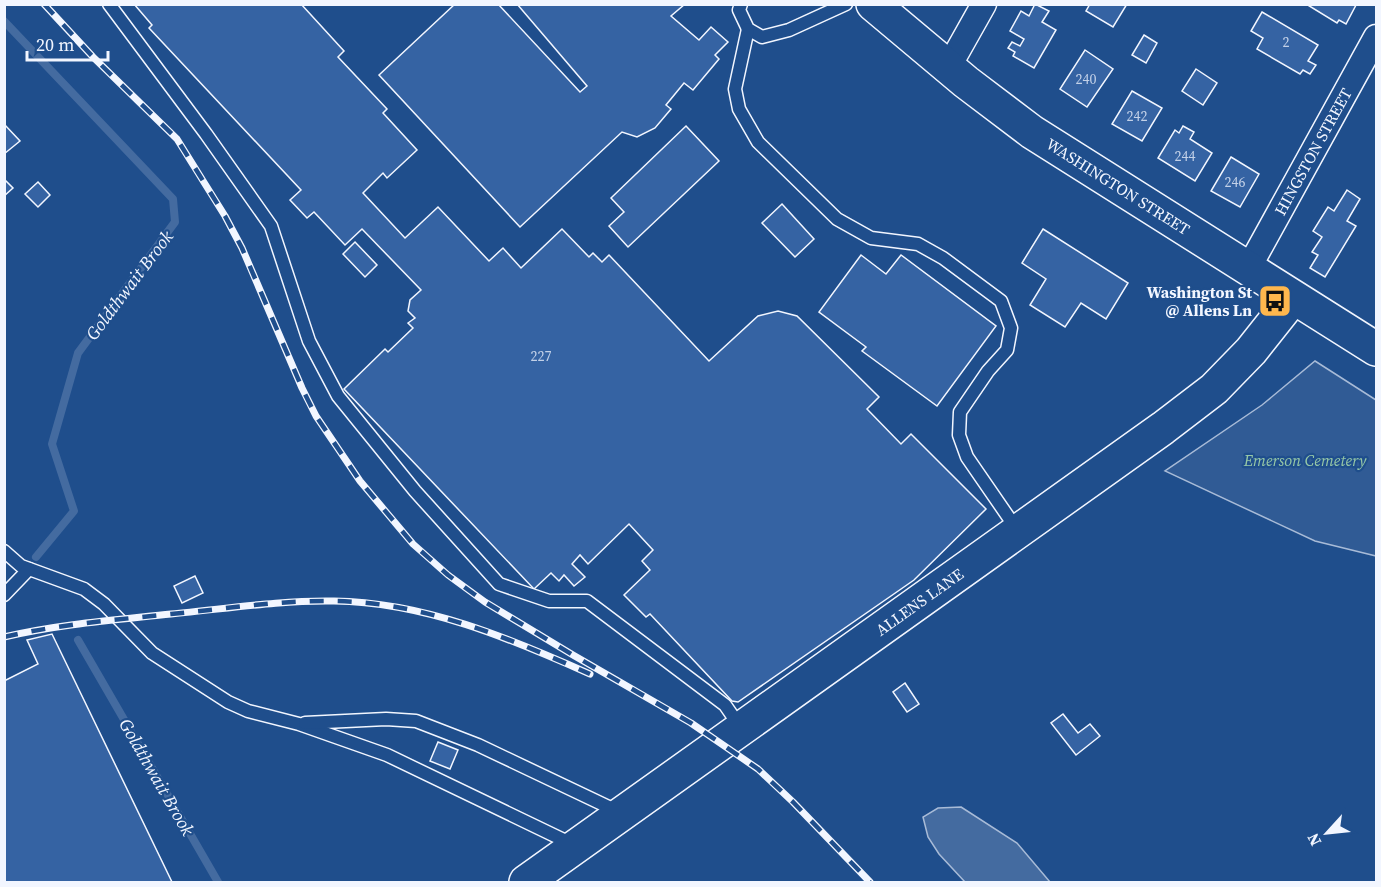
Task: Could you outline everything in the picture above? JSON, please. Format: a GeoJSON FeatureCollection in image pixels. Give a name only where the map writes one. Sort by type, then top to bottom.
{"type":"FeatureCollection","features":[{"type":"Feature","properties":{"kind":"street","name":"WASHINGTON STREET"},"geometry":{"type":"LineString","coordinates":[[873,4],[948,68],[1032,132],[1377,349]]}},
{"type":"Feature","properties":{"kind":"street"},"geometry":{"type":"LineString","coordinates":[[948,68],[984,4]]}},
{"type":"Feature","properties":{"kind":"street","name":"HINGSTON STREET"},"geometry":{"type":"LineString","coordinates":[[1248,269],[1377,37]]}},
{"type":"Feature","properties":{"kind":"street","name":"ALLENS LANE"},"geometry":{"type":"LineString","coordinates":[[526,882],[1164,428],[1214,389],[1251,351],[1293,298]]}},
{"type":"Feature","properties":{"kind":"lane"},"geometry":{"type":"LineString","coordinates":[[109,4],[271,226],[309,341],[338,396],[415,491],[499,584],[549,601],[587,601],[725,705],[742,729]]}},
{"type":"Feature","properties":{"kind":"lane"},"geometry":{"type":"LineString","coordinates":[[741,4],[739,10],[748,29],[762,37],[789,30],[846,4]]}},
{"type":"Feature","properties":{"kind":"lane"},"geometry":{"type":"LineString","coordinates":[[748,29],[735,89],[739,109],[758,142],[837,219],[871,238],[918,244],[944,258],[1001,301],[1011,328],[1007,350],[988,371],[960,412],[959,435],[967,457],[1019,532]]}},
{"type":"Feature","properties":{"kind":"lane"},"geometry":{"type":"LineString","coordinates":[[4,551],[21,566],[84,588],[104,604],[152,653],[228,702],[248,711],[299,724],[387,755],[577,846]]}},
{"type":"Feature","properties":{"kind":"lane"},"geometry":{"type":"LineString","coordinates":[[4,595],[29,569]]}},
{"type":"Feature","properties":{"kind":"lane"},"geometry":{"type":"LineString","coordinates":[[299,724],[386,719],[416,721],[478,745],[622,814]]}},
{"type":"Feature","properties":{"kind":"shaded area","name":"Emerson Cemetery"},"geometry":{"type":"Polygon","coordinates":[[[1315,361],[1376,400],[1376,556],[1315,541],[1165,471],[1262,405],[1315,361]]]}},
{"type":"Feature","properties":{"kind":"shaded area"},"geometry":{"type":"Polygon","coordinates":[[[961,807],[1017,843],[1050,882],[965,882],[939,854],[928,837],[923,817],[938,808],[961,807]]]}},
{"type":"Feature","properties":{"kind":"building"},"geometry":{"type":"Polygon","coordinates":[[[134,4],[301,4],[344,51],[338,57],[387,109],[383,113],[417,150],[387,178],[383,173],[363,193],[405,238],[438,207],[489,261],[503,248],[521,268],[562,229],[589,257],[593,253],[602,262],[609,255],[709,361],[758,316],[778,311],[797,316],[879,397],[867,409],[901,444],[911,434],[986,509],[914,580],[738,702],[732,701],[650,614],[646,617],[624,595],[650,570],[642,561],[653,550],[629,524],[588,564],[580,555],[572,564],[585,577],[574,586],[564,575],[559,581],[551,573],[534,589],[344,389],[385,349],[388,352],[413,328],[408,323],[415,318],[408,311],[410,300],[421,290],[362,229],[345,245],[314,212],[307,218],[290,200],[301,190],[149,28],[152,25],[134,4]]]}},
{"type":"Feature","properties":{"kind":"building"},"geometry":{"type":"Polygon","coordinates":[[[455,4],[498,4],[580,92],[587,86],[517,4],[685,4],[671,16],[699,40],[711,27],[728,42],[715,55],[719,59],[693,90],[684,83],[666,105],[671,109],[655,128],[637,137],[622,132],[520,227],[379,75],[455,4]]]}},
{"type":"Feature","properties":{"kind":"building"},"geometry":{"type":"Polygon","coordinates":[[[1035,4],[1049,11],[1042,22],[1056,30],[1034,68],[1013,56],[1015,52],[1008,48],[1012,42],[1020,46],[1024,39],[1010,31],[1021,11],[1029,16],[1035,4]]]}},
{"type":"Feature","properties":{"kind":"building"},"geometry":{"type":"Polygon","coordinates":[[[1090,4],[1127,4],[1113,27],[1086,11],[1090,4]]]}},
{"type":"Feature","properties":{"kind":"building"},"geometry":{"type":"Polygon","coordinates":[[[1306,4],[1356,5],[1346,24],[1339,20],[1337,23],[1306,4]]]}},
{"type":"Feature","properties":{"kind":"building"},"geometry":{"type":"Polygon","coordinates":[[[1262,12],[1318,45],[1308,61],[1316,65],[1310,74],[1303,70],[1300,74],[1257,49],[1263,38],[1251,31],[1262,12]]]}},
{"type":"Feature","properties":{"kind":"building"},"geometry":{"type":"Polygon","coordinates":[[[1144,35],[1157,43],[1146,63],[1132,55],[1144,35]]]}},
{"type":"Feature","properties":{"kind":"building"},"geometry":{"type":"Polygon","coordinates":[[[1085,50],[1113,69],[1087,107],[1060,89],[1085,50]]]}},
{"type":"Feature","properties":{"kind":"building"},"geometry":{"type":"Polygon","coordinates":[[[1196,69],[1217,83],[1203,105],[1182,91],[1196,69]]]}},
{"type":"Feature","properties":{"kind":"building"},"geometry":{"type":"Polygon","coordinates":[[[1132,91],[1162,108],[1142,141],[1112,124],[1132,91]]]}},
{"type":"Feature","properties":{"kind":"building"},"geometry":{"type":"Polygon","coordinates":[[[4,124],[20,141],[4,154],[4,124]]]}},
{"type":"Feature","properties":{"kind":"building"},"geometry":{"type":"Polygon","coordinates":[[[686,126],[719,161],[628,247],[609,226],[624,212],[611,198],[686,126]]]}},
{"type":"Feature","properties":{"kind":"building"},"geometry":{"type":"Polygon","coordinates":[[[1183,126],[1194,132],[1190,139],[1212,153],[1195,181],[1158,158],[1175,130],[1179,133],[1183,126]]]}},
{"type":"Feature","properties":{"kind":"building"},"geometry":{"type":"Polygon","coordinates":[[[1231,157],[1259,174],[1240,207],[1211,191],[1231,157]]]}},
{"type":"Feature","properties":{"kind":"building"},"geometry":{"type":"Polygon","coordinates":[[[4,179],[13,188],[4,196],[4,179]]]}},
{"type":"Feature","properties":{"kind":"building"},"geometry":{"type":"Polygon","coordinates":[[[38,182],[50,195],[38,207],[25,194],[38,182]]]}},
{"type":"Feature","properties":{"kind":"building"},"geometry":{"type":"Polygon","coordinates":[[[1347,190],[1360,199],[1347,221],[1356,226],[1325,277],[1310,268],[1318,255],[1312,252],[1322,237],[1313,231],[1328,207],[1334,211],[1347,190]]]}},
{"type":"Feature","properties":{"kind":"building"},"geometry":{"type":"Polygon","coordinates":[[[782,204],[814,239],[795,257],[762,223],[782,204]]]}},
{"type":"Feature","properties":{"kind":"building"},"geometry":{"type":"Polygon","coordinates":[[[1043,229],[1128,283],[1106,319],[1081,303],[1065,327],[1030,305],[1046,279],[1022,263],[1043,229]]]}},
{"type":"Feature","properties":{"kind":"building"},"geometry":{"type":"Polygon","coordinates":[[[355,242],[377,265],[365,277],[343,254],[355,242]]]}},
{"type":"Feature","properties":{"kind":"building"},"geometry":{"type":"Polygon","coordinates":[[[861,255],[886,274],[901,255],[996,326],[937,406],[862,351],[866,347],[819,312],[861,255]]]}},
{"type":"Feature","properties":{"kind":"building"},"geometry":{"type":"Polygon","coordinates":[[[195,576],[203,593],[182,603],[174,586],[195,576]]]}},
{"type":"Feature","properties":{"kind":"building"},"geometry":{"type":"Polygon","coordinates":[[[52,634],[172,882],[4,882],[4,681],[38,664],[27,640],[52,634]]]}},
{"type":"Feature","properties":{"kind":"building"},"geometry":{"type":"Polygon","coordinates":[[[905,683],[919,704],[907,712],[893,692],[905,683]]]}},
{"type":"Feature","properties":{"kind":"building"},"geometry":{"type":"Polygon","coordinates":[[[1063,714],[1078,733],[1090,724],[1100,736],[1076,755],[1051,723],[1063,714]]]}},
{"type":"Feature","properties":{"kind":"building"},"geometry":{"type":"Polygon","coordinates":[[[438,742],[458,750],[450,769],[430,761],[438,742]]]}},
{"type":"Feature","properties":{"kind":"waterway","name":"Goldthwait Brook"},"geometry":{"type":"LineString","coordinates":[[4,21],[173,199],[175,222],[78,353],[52,444],[74,511],[36,557]]}},
{"type":"Feature","properties":{"kind":"waterway","name":"Goldthwait Brook"},"geometry":{"type":"LineString","coordinates":[[78,640],[218,882]]}},
{"type":"Feature","properties":{"kind":"railway"},"geometry":{"type":"LineString","coordinates":[[44,4],[93,57],[177,139],[242,248],[316,416],[360,481],[413,544],[448,575],[485,602],[691,723],[758,769],[870,882]]}},
{"type":"Feature","properties":{"kind":"railway"},"geometry":{"type":"LineString","coordinates":[[4,637],[88,623],[252,605],[314,601],[368,603],[401,608],[465,624],[590,674]]}},
{"type":"Feature","properties":{"kind":"place","name":"Washington St @ Allens Ln"},"geometry":{"type":"Point","coordinates":[1275,301]}}]}
